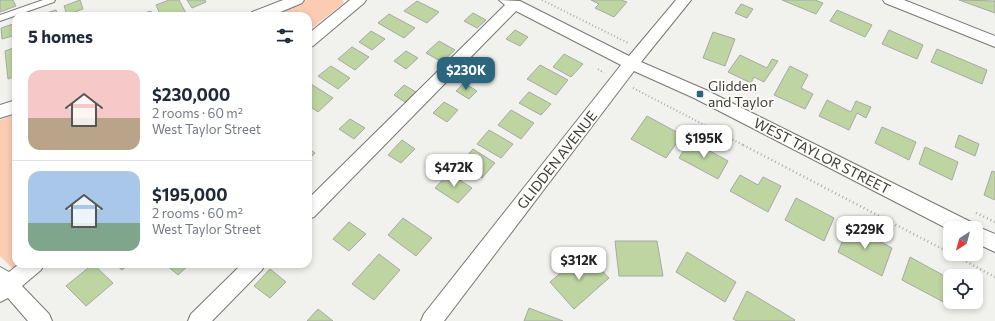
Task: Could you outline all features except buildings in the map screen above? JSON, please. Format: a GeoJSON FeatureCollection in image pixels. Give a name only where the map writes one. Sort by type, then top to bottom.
{"type":"FeatureCollection","features":[{"type":"Feature","properties":{"kind":"street"},"geometry":{"type":"LineString","coordinates":[[267,12],[297,0]]}},
{"type":"Feature","properties":{"kind":"street"},"geometry":{"type":"LineString","coordinates":[[312,39],[359,0]]}},
{"type":"Feature","properties":{"kind":"street","name":"GLIDDEN AVENUE"},"geometry":{"type":"LineString","coordinates":[[431,321],[619,80],[684,0]]}},
{"type":"Feature","properties":{"kind":"street"},"geometry":{"type":"LineString","coordinates":[[890,0],[995,42]]}},
{"type":"Feature","properties":{"kind":"street"},"geometry":{"type":"LineString","coordinates":[[312,207],[511,2]]}},
{"type":"Feature","properties":{"kind":"street","name":"WEST TAYLOR STREET"},"geometry":{"type":"LineString","coordinates":[[511,2],[632,64],[700,94],[951,221]]}},
{"type":"Feature","properties":{"kind":"street"},"geometry":{"type":"LineString","coordinates":[[0,112],[12,108]]}},
{"type":"Feature","properties":{"kind":"street"},"geometry":{"type":"LineString","coordinates":[[983,237],[995,243]]}},
{"type":"Feature","properties":{"kind":"street"},"geometry":{"type":"LineString","coordinates":[[28,268],[3,284],[42,321]]}},
{"type":"Feature","properties":{"kind":"street"},"geometry":{"type":"LineString","coordinates":[[198,321],[251,268]]}},
{"type":"Feature","properties":{"kind":"lane"},"geometry":{"type":"LineString","coordinates":[[17,12],[51,0]]}},
{"type":"Feature","properties":{"kind":"lane"},"geometry":{"type":"LineString","coordinates":[[0,18],[12,14]]}},
{"type":"Feature","properties":{"kind":"path"},"geometry":{"type":"LineString","coordinates":[[598,69],[943,250]]}},
{"type":"Feature","properties":{"kind":"path"},"geometry":{"type":"LineString","coordinates":[[964,261],[995,277]]}},
{"type":"Feature","properties":{"kind":"shaded area"},"geometry":{"type":"Polygon","coordinates":[[[307,0],[342,0],[344,3],[312,28],[312,12],[276,12],[307,0]]]}},
{"type":"Feature","properties":{"kind":"shaded area"},"geometry":{"type":"Polygon","coordinates":[[[12,116],[12,268],[0,256],[0,120],[12,116]]]}},
{"type":"Feature","properties":{"kind":"place","name":"Glidden and Taylor"},"geometry":{"type":"Point","coordinates":[700,94]}}]}
